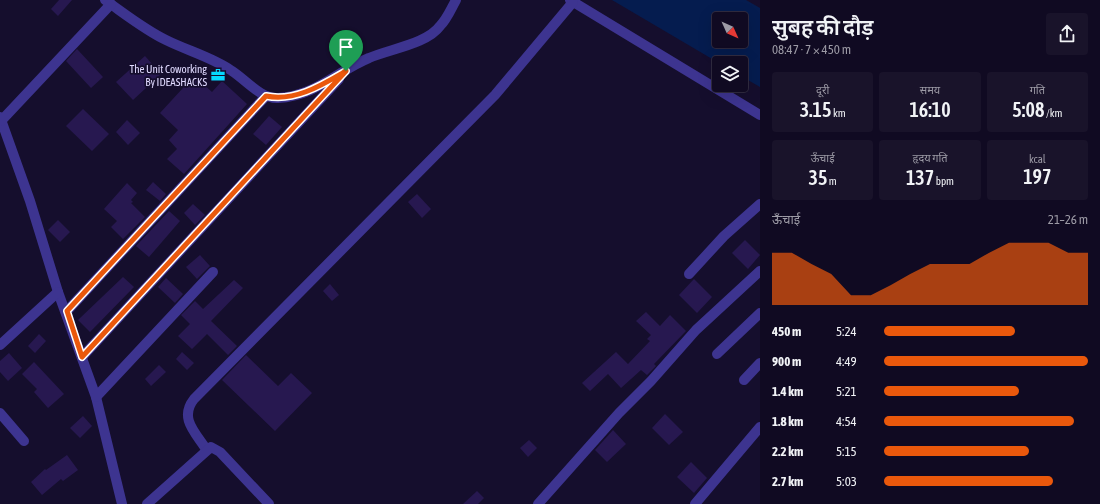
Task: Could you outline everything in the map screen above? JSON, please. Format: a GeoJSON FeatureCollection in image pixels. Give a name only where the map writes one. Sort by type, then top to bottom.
{"type":"FeatureCollection","features":[{"type":"Feature","properties":{"kind":"street"},"geometry":{"type":"LineString","coordinates":[[122,504],[96,397],[67,311],[58,292],[30,201],[1,119],[108,2],[166,40],[216,61],[232,70],[266,96],[276,98],[305,92],[325,84],[367,59],[420,40],[433,33],[440,26],[456,0]]}},
{"type":"Feature","properties":{"kind":"street"},"geometry":{"type":"LineString","coordinates":[[206,449],[187,418],[188,408],[194,399],[495,95],[571,1],[760,115]]}},
{"type":"Feature","properties":{"kind":"street"},"geometry":{"type":"LineString","coordinates":[[82,357],[346,71]]}},
{"type":"Feature","properties":{"kind":"street"},"geometry":{"type":"LineString","coordinates":[[67,311],[266,96]]}},
{"type":"Feature","properties":{"kind":"street"},"geometry":{"type":"LineString","coordinates":[[689,274],[724,236],[760,204]]}},
{"type":"Feature","properties":{"kind":"street"},"geometry":{"type":"LineString","coordinates":[[538,504],[619,413],[696,330],[760,271]]}},
{"type":"Feature","properties":{"kind":"street"},"geometry":{"type":"LineString","coordinates":[[96,397],[213,272]]}},
{"type":"Feature","properties":{"kind":"street"},"geometry":{"type":"LineString","coordinates":[[0,345],[58,292]]}},
{"type":"Feature","properties":{"kind":"street"},"geometry":{"type":"LineString","coordinates":[[717,354],[760,313]]}},
{"type":"Feature","properties":{"kind":"street"},"geometry":{"type":"LineString","coordinates":[[744,380],[760,363]]}},
{"type":"Feature","properties":{"kind":"street"},"geometry":{"type":"LineString","coordinates":[[0,413],[24,441]]}},
{"type":"Feature","properties":{"kind":"street"},"geometry":{"type":"LineString","coordinates":[[695,504],[760,427]]}},
{"type":"Feature","properties":{"kind":"street"},"geometry":{"type":"LineString","coordinates":[[147,504],[206,449],[214,447],[269,504]]}},
{"type":"Feature","properties":{"kind":"water"},"geometry":{"type":"Polygon","coordinates":[[[612,0],[746,0],[760,8],[760,87],[748,80],[748,56],[712,56],[712,59],[612,0]]]}},
{"type":"Feature","properties":{"kind":"building"},"geometry":{"type":"Polygon","coordinates":[[[59,0],[72,0],[58,16],[51,9],[59,0]]]}},
{"type":"Feature","properties":{"kind":"building"},"geometry":{"type":"Polygon","coordinates":[[[77,49],[103,77],[91,88],[66,61],[77,49]]]}},
{"type":"Feature","properties":{"kind":"building"},"geometry":{"type":"Polygon","coordinates":[[[145,56],[161,74],[133,100],[116,82],[145,56]]]}},
{"type":"Feature","properties":{"kind":"building"},"geometry":{"type":"Polygon","coordinates":[[[194,76],[212,92],[222,81],[247,104],[184,174],[167,159],[177,149],[169,140],[178,130],[160,113],[194,76]]]}},
{"type":"Feature","properties":{"kind":"building"},"geometry":{"type":"Polygon","coordinates":[[[83,109],[109,134],[92,151],[66,126],[83,109]]]}},
{"type":"Feature","properties":{"kind":"building"},"geometry":{"type":"Polygon","coordinates":[[[269,116],[282,127],[266,145],[253,134],[269,116]]]}},
{"type":"Feature","properties":{"kind":"building"},"geometry":{"type":"Polygon","coordinates":[[[127,120],[140,133],[128,145],[116,132],[127,120]]]}},
{"type":"Feature","properties":{"kind":"building"},"geometry":{"type":"Polygon","coordinates":[[[153,182],[166,194],[160,201],[146,190],[153,182]]]}},
{"type":"Feature","properties":{"kind":"building"},"geometry":{"type":"Polygon","coordinates":[[[127,183],[137,193],[131,200],[133,202],[131,203],[145,217],[123,239],[111,227],[117,221],[104,209],[127,183]]]}},
{"type":"Feature","properties":{"kind":"building"},"geometry":{"type":"Polygon","coordinates":[[[417,194],[431,209],[422,218],[408,202],[417,194]]]}},
{"type":"Feature","properties":{"kind":"building"},"geometry":{"type":"Polygon","coordinates":[[[193,204],[205,215],[195,225],[184,213],[193,204]]]}},
{"type":"Feature","properties":{"kind":"building"},"geometry":{"type":"Polygon","coordinates":[[[169,211],[180,221],[149,257],[136,246],[169,211]]]}},
{"type":"Feature","properties":{"kind":"building"},"geometry":{"type":"Polygon","coordinates":[[[58,220],[70,232],[60,242],[48,230],[58,220]]]}},
{"type":"Feature","properties":{"kind":"building"},"geometry":{"type":"Polygon","coordinates":[[[745,240],[760,255],[748,269],[732,253],[745,240]]]}},
{"type":"Feature","properties":{"kind":"building"},"geometry":{"type":"Polygon","coordinates":[[[200,255],[210,266],[197,279],[186,267],[200,255]]]}},
{"type":"Feature","properties":{"kind":"building"},"geometry":{"type":"Polygon","coordinates":[[[123,277],[134,287],[90,332],[78,320],[123,277]]]}},
{"type":"Feature","properties":{"kind":"building"},"geometry":{"type":"Polygon","coordinates":[[[166,278],[183,294],[175,303],[158,287],[166,278]]]}},
{"type":"Feature","properties":{"kind":"building"},"geometry":{"type":"Polygon","coordinates":[[[694,279],[712,297],[697,313],[679,295],[694,279]]]}},
{"type":"Feature","properties":{"kind":"building"},"geometry":{"type":"Polygon","coordinates":[[[234,280],[243,288],[211,321],[237,346],[228,355],[207,334],[192,349],[178,336],[190,324],[181,315],[195,301],[203,309],[234,280]]]}},
{"type":"Feature","properties":{"kind":"building"},"geometry":{"type":"Polygon","coordinates":[[[330,284],[339,295],[332,301],[323,291],[330,284]]]}},
{"type":"Feature","properties":{"kind":"building"},"geometry":{"type":"Polygon","coordinates":[[[646,312],[660,326],[670,315],[686,331],[654,364],[656,366],[647,375],[641,370],[621,388],[608,374],[590,391],[582,383],[616,352],[628,364],[650,341],[647,339],[651,335],[636,321],[646,312]]]}},
{"type":"Feature","properties":{"kind":"building"},"geometry":{"type":"Polygon","coordinates":[[[39,334],[46,341],[35,353],[28,346],[39,334]]]}},
{"type":"Feature","properties":{"kind":"building"},"geometry":{"type":"Polygon","coordinates":[[[182,352],[194,363],[187,370],[176,359],[182,352]]]}},
{"type":"Feature","properties":{"kind":"building"},"geometry":{"type":"Polygon","coordinates":[[[9,353],[22,368],[8,381],[0,372],[0,361],[9,353]]]}},
{"type":"Feature","properties":{"kind":"building"},"geometry":{"type":"Polygon","coordinates":[[[246,355],[278,386],[291,373],[312,393],[275,431],[222,380],[246,355]]]}},
{"type":"Feature","properties":{"kind":"building"},"geometry":{"type":"Polygon","coordinates":[[[34,362],[64,394],[48,408],[34,392],[37,389],[22,374],[34,362]]]}},
{"type":"Feature","properties":{"kind":"building"},"geometry":{"type":"Polygon","coordinates":[[[159,365],[166,372],[151,386],[145,379],[159,365]]]}},
{"type":"Feature","properties":{"kind":"building"},"geometry":{"type":"Polygon","coordinates":[[[665,414],[683,432],[669,445],[652,428],[665,414]]]}},
{"type":"Feature","properties":{"kind":"building"},"geometry":{"type":"Polygon","coordinates":[[[83,416],[92,426],[80,438],[70,428],[83,416]]]}},
{"type":"Feature","properties":{"kind":"building"},"geometry":{"type":"Polygon","coordinates":[[[613,430],[626,444],[607,462],[595,450],[613,430]]]}},
{"type":"Feature","properties":{"kind":"building"},"geometry":{"type":"Polygon","coordinates":[[[529,440],[537,448],[528,457],[520,448],[529,440]]]}},
{"type":"Feature","properties":{"kind":"building"},"geometry":{"type":"Polygon","coordinates":[[[67,455],[78,470],[63,481],[61,479],[42,495],[31,482],[45,469],[46,470],[67,455]]]}},
{"type":"Feature","properties":{"kind":"building"},"geometry":{"type":"Polygon","coordinates":[[[691,462],[707,478],[694,493],[677,477],[691,462]]]}},
{"type":"Feature","properties":{"kind":"building"},"geometry":{"type":"Polygon","coordinates":[[[477,491],[484,498],[478,504],[463,504],[477,491]]]}},
{"type":"Feature","properties":{"kind":"place","name":"The Unit Coworking By IDEASHACKS"},"geometry":{"type":"Point","coordinates":[218,75]}},
{"type":"Feature","properties":{"kind":"route"},"geometry":{"type":"LineString","coordinates":[[346,71],[82,357],[67,311],[266,96],[276,98],[287,97],[305,92],[325,84],[346,71]]}}]}
